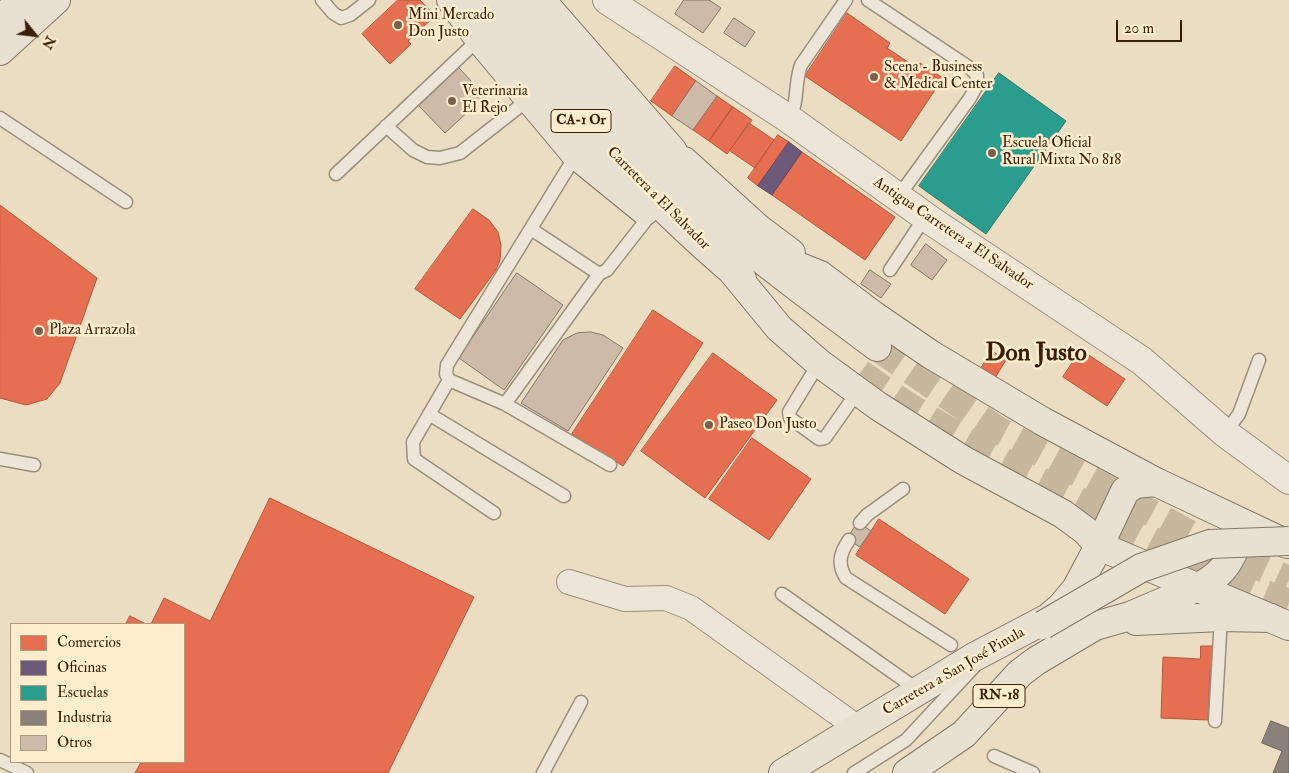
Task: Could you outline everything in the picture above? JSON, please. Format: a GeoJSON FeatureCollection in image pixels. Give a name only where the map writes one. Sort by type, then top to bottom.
{"type":"FeatureCollection","features":[{"type":"Feature","properties":{"kind":"main road"},"geometry":{"type":"LineString","coordinates":[[0,20],[22,0]]}},
{"type":"Feature","properties":{"kind":"main road"},"geometry":{"type":"LineString","coordinates":[[0,51],[56,0]]}},
{"type":"Feature","properties":{"kind":"main road"},"geometry":{"type":"LineString","coordinates":[[450,0],[479,39],[576,155],[650,215],[688,251],[819,363],[859,382],[963,460],[1062,514],[1086,531],[1099,546],[1280,622]]}},
{"type":"Feature","properties":{"kind":"main road","name":"Carretera a El Salvador"},"geometry":{"type":"LineString","coordinates":[[480,0],[558,95],[621,165],[691,235],[859,382]]}},
{"type":"Feature","properties":{"kind":"main road","name":"Carretera a El Salvador"},"geometry":{"type":"LineString","coordinates":[[510,0],[543,42],[609,114],[707,211],[807,296],[877,347]]}},
{"type":"Feature","properties":{"kind":"main road"},"geometry":{"type":"LineString","coordinates":[[544,3],[672,150],[759,229],[873,315],[987,391],[1156,482],[1236,522],[1289,545]]}},
{"type":"Feature","properties":{"kind":"main road"},"geometry":{"type":"LineString","coordinates":[[672,150],[707,211]]}},
{"type":"Feature","properties":{"kind":"main road"},"geometry":{"type":"LineString","coordinates":[[650,215],[691,235]]}},
{"type":"Feature","properties":{"kind":"main road"},"geometry":{"type":"LineString","coordinates":[[745,245],[820,275]]}},
{"type":"Feature","properties":{"kind":"main road"},"geometry":{"type":"LineString","coordinates":[[728,266],[779,328]]}},
{"type":"Feature","properties":{"kind":"main road","name":"Carretera a San José Pinula"},"geometry":{"type":"LineString","coordinates":[[783,773],[923,688],[968,654],[1041,622],[1061,607],[1076,589],[1099,546],[1125,490],[1135,484],[1156,482]]}},
{"type":"Feature","properties":{"kind":"main road"},"geometry":{"type":"LineString","coordinates":[[1198,587],[1213,580],[1227,566],[1237,538],[1236,522]]}},
{"type":"Feature","properties":{"kind":"main road"},"geometry":{"type":"LineString","coordinates":[[968,654],[1043,626],[1141,568],[1210,544],[1289,541]]}},
{"type":"Feature","properties":{"kind":"main road","name":"RN-18"},"geometry":{"type":"LineString","coordinates":[[907,773],[964,734],[1020,673],[1095,626],[1130,616],[1198,587]]}},
{"type":"Feature","properties":{"kind":"main road"},"geometry":{"type":"LineString","coordinates":[[1095,626],[1144,620],[1221,617],[1280,622]]}},
{"type":"Feature","properties":{"kind":"main road"},"geometry":{"type":"LineString","coordinates":[[815,773],[892,725],[923,688]]}},
{"type":"Feature","properties":{"kind":"street","name":"Antigua Carretera a El Salvador"},"geometry":{"type":"LineString","coordinates":[[607,0],[789,119],[925,217],[1142,361],[1225,432],[1289,480]]}},
{"type":"Feature","properties":{"kind":"street"},"geometry":{"type":"LineString","coordinates":[[569,582],[625,599],[666,598],[691,608],[858,728]]}},
{"type":"Feature","properties":{"kind":"lane"},"geometry":{"type":"LineString","coordinates":[[322,0],[333,13],[341,18],[350,15],[369,0]]}},
{"type":"Feature","properties":{"kind":"lane"},"geometry":{"type":"LineString","coordinates":[[789,119],[795,109],[797,74],[846,0]]}},
{"type":"Feature","properties":{"kind":"lane"},"geometry":{"type":"LineString","coordinates":[[868,0],[970,68],[977,75],[977,85],[970,98],[898,198]]}},
{"type":"Feature","properties":{"kind":"lane"},"geometry":{"type":"LineString","coordinates":[[336,174],[479,39]]}},
{"type":"Feature","properties":{"kind":"lane"},"geometry":{"type":"LineString","coordinates":[[386,126],[413,150],[427,157],[440,158],[460,154],[529,99]]}},
{"type":"Feature","properties":{"kind":"lane"},"geometry":{"type":"LineString","coordinates":[[0,118],[126,202]]}},
{"type":"Feature","properties":{"kind":"lane"},"geometry":{"type":"LineString","coordinates":[[576,155],[447,365],[446,374],[449,380],[505,404],[610,466]]}},
{"type":"Feature","properties":{"kind":"lane"},"geometry":{"type":"LineString","coordinates":[[505,404],[599,274],[607,270],[650,215]]}},
{"type":"Feature","properties":{"kind":"lane"},"geometry":{"type":"LineString","coordinates":[[890,270],[925,217]]}},
{"type":"Feature","properties":{"kind":"lane"},"geometry":{"type":"LineString","coordinates":[[531,229],[599,274]]}},
{"type":"Feature","properties":{"kind":"lane"},"geometry":{"type":"LineString","coordinates":[[1225,432],[1239,414],[1259,360]]}},
{"type":"Feature","properties":{"kind":"lane"},"geometry":{"type":"LineString","coordinates":[[819,363],[789,412],[790,418],[819,440],[826,438],[859,382]]}},
{"type":"Feature","properties":{"kind":"lane"},"geometry":{"type":"LineString","coordinates":[[449,380],[413,442],[414,459],[494,513]]}},
{"type":"Feature","properties":{"kind":"lane"},"geometry":{"type":"LineString","coordinates":[[429,414],[564,496]]}},
{"type":"Feature","properties":{"kind":"lane"},"geometry":{"type":"LineString","coordinates":[[0,459],[34,465]]}},
{"type":"Feature","properties":{"kind":"lane"},"geometry":{"type":"LineString","coordinates":[[860,523],[866,515],[903,489]]}},
{"type":"Feature","properties":{"kind":"lane"},"geometry":{"type":"LineString","coordinates":[[849,540],[841,552],[840,560],[841,570],[846,578],[968,654],[906,740],[854,773]]}},
{"type":"Feature","properties":{"kind":"lane"},"geometry":{"type":"LineString","coordinates":[[782,594],[923,688]]}},
{"type":"Feature","properties":{"kind":"lane"},"geometry":{"type":"LineString","coordinates":[[1215,721],[1221,617]]}},
{"type":"Feature","properties":{"kind":"lane"},"geometry":{"type":"LineString","coordinates":[[543,773],[582,702]]}},
{"type":"Feature","properties":{"kind":"lane"},"geometry":{"type":"LineString","coordinates":[[994,756],[1033,773]]}},
{"type":"Feature","properties":{"kind":"lane"},"geometry":{"type":"LineString","coordinates":[[0,760],[27,773]]}},
{"type":"Feature","properties":{"kind":"building: Comercios","name":"Mini Mercado Don Justo"},"geometry":{"type":"Polygon","coordinates":[[[398,0],[420,0],[435,16],[408,41],[411,44],[390,64],[362,34],[398,0]]]}},
{"type":"Feature","properties":{"kind":"building: Comercios","name":"Scena - Business & Medical Center"},"geometry":{"type":"Polygon","coordinates":[[[847,13],[890,43],[887,48],[917,68],[920,63],[943,78],[901,141],[805,76],[847,13]]]}},
{"type":"Feature","properties":{"kind":"building: Comercios"},"geometry":{"type":"Polygon","coordinates":[[[675,66],[696,81],[672,116],[651,101],[675,66]]]}},
{"type":"Feature","properties":{"kind":"building: Comercios"},"geometry":{"type":"Polygon","coordinates":[[[717,96],[733,107],[709,141],[693,130],[717,96]]]}},
{"type":"Feature","properties":{"kind":"building: Comercios"},"geometry":{"type":"Polygon","coordinates":[[[733,107],[752,120],[727,154],[709,141],[733,107]]]}},
{"type":"Feature","properties":{"kind":"building: Comercios"},"geometry":{"type":"Polygon","coordinates":[[[749,123],[774,140],[755,168],[730,151],[749,123]]]}},
{"type":"Feature","properties":{"kind":"building: Comercios"},"geometry":{"type":"Polygon","coordinates":[[[778,135],[789,142],[758,186],[748,178],[778,135]]]}},
{"type":"Feature","properties":{"kind":"building: Comercios"},"geometry":{"type":"Polygon","coordinates":[[[802,152],[895,217],[865,260],[772,195],[802,152]]]}},
{"type":"Feature","properties":{"kind":"building: Comercios","name":"Plaza Arrazola"},"geometry":{"type":"Polygon","coordinates":[[[0,205],[97,278],[60,383],[47,399],[26,405],[0,398],[0,205]]]}},
{"type":"Feature","properties":{"kind":"building: Comercios"},"geometry":{"type":"Polygon","coordinates":[[[473,209],[489,220],[498,232],[501,245],[500,260],[496,270],[460,319],[415,289],[473,209]]]}},
{"type":"Feature","properties":{"kind":"building: Comercios"},"geometry":{"type":"Polygon","coordinates":[[[653,310],[703,343],[623,466],[572,434],[653,310]]]}},
{"type":"Feature","properties":{"kind":"building: Comercios"},"geometry":{"type":"Polygon","coordinates":[[[1081,350],[1125,379],[1107,406],[1063,377],[1081,350]]]}},
{"type":"Feature","properties":{"kind":"building: Comercios"},"geometry":{"type":"Polygon","coordinates":[[[992,351],[1006,360],[992,383],[978,373],[992,351]]]}},
{"type":"Feature","properties":{"kind":"building: Comercios","name":"Paseo Don Justo"},"geometry":{"type":"Polygon","coordinates":[[[713,353],[777,400],[705,498],[641,451],[713,353]]]}},
{"type":"Feature","properties":{"kind":"building: Comercios"},"geometry":{"type":"Polygon","coordinates":[[[752,438],[811,479],[769,540],[709,499],[752,438]]]}},
{"type":"Feature","properties":{"kind":"building: Comercios"},"geometry":{"type":"Polygon","coordinates":[[[270,498],[474,597],[388,773],[135,773],[140,763],[185,763],[185,623],[152,623],[164,598],[210,621],[270,498]]]}},
{"type":"Feature","properties":{"kind":"building: Comercios"},"geometry":{"type":"Polygon","coordinates":[[[879,519],[969,579],[945,614],[856,555],[879,519]]]}},
{"type":"Feature","properties":{"kind":"building: Comercios"},"geometry":{"type":"Polygon","coordinates":[[[130,616],[144,623],[126,623],[130,616]]]}},
{"type":"Feature","properties":{"kind":"building: Comercios"},"geometry":{"type":"Polygon","coordinates":[[[1201,646],[1217,646],[1216,671],[1210,671],[1208,720],[1161,718],[1163,657],[1200,659],[1201,646]]]}},
{"type":"Feature","properties":{"kind":"building: Oficinas"},"geometry":{"type":"Polygon","coordinates":[[[789,142],[802,152],[772,195],[758,186],[789,142]]]}},
{"type":"Feature","properties":{"kind":"building: Escuelas","name":"Escuela Oficial Rural Mixta No 818"},"geometry":{"type":"Polygon","coordinates":[[[999,73],[1066,121],[986,234],[919,186],[999,73]]]}},
{"type":"Feature","properties":{"kind":"building: Industria"},"geometry":{"type":"Polygon","coordinates":[[[1271,721],[1289,728],[1289,773],[1273,773],[1282,751],[1262,743],[1271,721]]]}},
{"type":"Feature","properties":{"kind":"building: Otros"},"geometry":{"type":"Polygon","coordinates":[[[684,0],[709,0],[721,8],[703,33],[675,14],[684,0]]]}},
{"type":"Feature","properties":{"kind":"building: Otros"},"geometry":{"type":"Polygon","coordinates":[[[734,18],[755,32],[745,47],[724,33],[734,18]]]}},
{"type":"Feature","properties":{"kind":"building: Otros","name":"Veterinaria El Rejo"},"geometry":{"type":"Polygon","coordinates":[[[459,68],[485,96],[445,133],[419,106],[459,68]]]}},
{"type":"Feature","properties":{"kind":"building: Otros"},"geometry":{"type":"Polygon","coordinates":[[[696,81],[717,96],[693,130],[672,116],[696,81]]]}},
{"type":"Feature","properties":{"kind":"building: Otros"},"geometry":{"type":"Polygon","coordinates":[[[926,244],[947,260],[932,280],[911,265],[926,244]]]}},
{"type":"Feature","properties":{"kind":"building: Otros"},"geometry":{"type":"Polygon","coordinates":[[[870,270],[891,284],[881,298],[861,284],[870,270]]]}},
{"type":"Feature","properties":{"kind":"building: Otros"},"geometry":{"type":"Polygon","coordinates":[[[517,273],[563,305],[504,390],[459,358],[517,273]]]}},
{"type":"Feature","properties":{"kind":"building: Otros"},"geometry":{"type":"Polygon","coordinates":[[[591,332],[603,335],[623,348],[568,431],[521,403],[563,340],[577,333],[591,332]]]}},
{"type":"Feature","properties":{"kind":"building: Otros"},"geometry":{"type":"Polygon","coordinates":[[[858,522],[871,531],[860,547],[847,539],[858,522]]]}},
{"type":"Feature","properties":{"kind":"tunnel"},"geometry":{"type":"LineString","coordinates":[[877,347],[996,429],[1203,541],[1289,580]]}},
{"type":"Feature","properties":{"kind":"tunnel"},"geometry":{"type":"LineString","coordinates":[[860,373],[939,425],[1021,471],[1181,555],[1234,581],[1289,603]]}},
{"type":"Feature","properties":{"kind":"place","name":"Mini Mercado Don Justo"},"geometry":{"type":"Point","coordinates":[398,25]}},
{"type":"Feature","properties":{"kind":"place","name":"Scena - Business & Medical Center"},"geometry":{"type":"Point","coordinates":[874,77]}},
{"type":"Feature","properties":{"kind":"place","name":"Veterinaria El Rejo"},"geometry":{"type":"Point","coordinates":[452,101]}},
{"type":"Feature","properties":{"kind":"place","name":"Escuela Oficial Rural Mixta No 818"},"geometry":{"type":"Point","coordinates":[992,153]}},
{"type":"Feature","properties":{"kind":"place","name":"Plaza Arrazola"},"geometry":{"type":"Point","coordinates":[39,331]}},
{"type":"Feature","properties":{"kind":"place","name":"Paseo Don Justo"},"geometry":{"type":"Point","coordinates":[709,425]}},
{"type":"Feature","properties":{"kind":"district","name":"Don Justo"},"geometry":{"type":"Point","coordinates":[1036,355]}}]}
